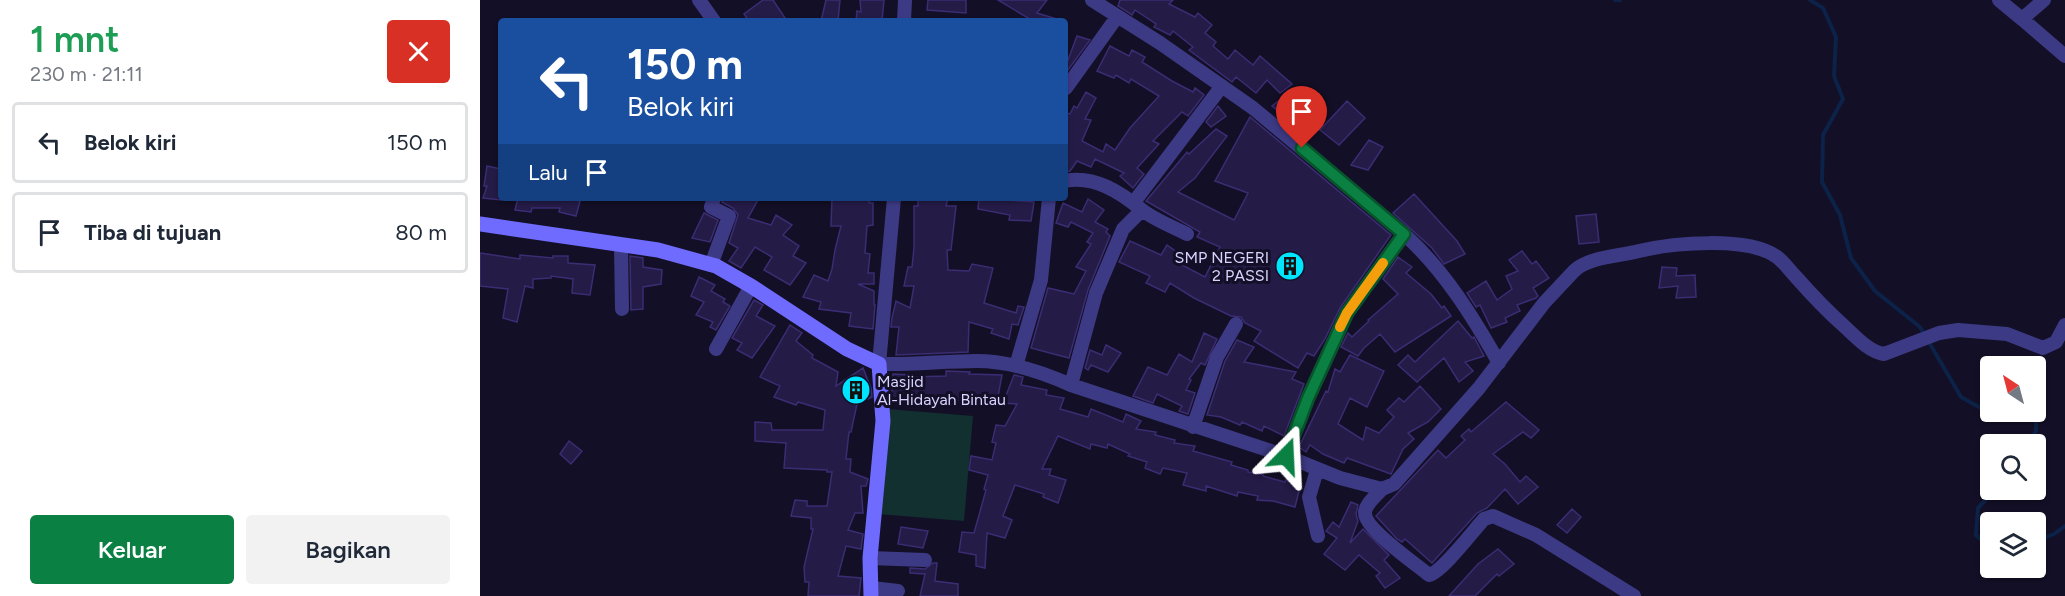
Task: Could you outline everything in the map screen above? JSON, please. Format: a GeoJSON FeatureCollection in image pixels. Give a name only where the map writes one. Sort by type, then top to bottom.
{"type":"FeatureCollection","features":[{"type":"Feature","properties":{"kind":"street"},"geometry":{"type":"LineString","coordinates":[[699,0],[712,18]]}},
{"type":"Feature","properties":{"kind":"street"},"geometry":{"type":"LineString","coordinates":[[903,18],[905,0]]}},
{"type":"Feature","properties":{"kind":"street"},"geometry":{"type":"LineString","coordinates":[[1092,0],[1253,108],[1404,234],[1419,248],[1469,310],[1500,363]]}},
{"type":"Feature","properties":{"kind":"street"},"geometry":{"type":"LineString","coordinates":[[1999,0],[2065,56]]}},
{"type":"Feature","properties":{"kind":"street"},"geometry":{"type":"LineString","coordinates":[[2022,19],[2044,0]]}},
{"type":"Feature","properties":{"kind":"street"},"geometry":{"type":"LineString","coordinates":[[1068,85],[1117,17]]}},
{"type":"Feature","properties":{"kind":"street"},"geometry":{"type":"LineString","coordinates":[[1071,386],[1096,292],[1123,229],[1222,86]]}},
{"type":"Feature","properties":{"kind":"street"},"geometry":{"type":"LineString","coordinates":[[1068,181],[1085,179],[1112,189],[1187,234]]}},
{"type":"Feature","properties":{"kind":"street"},"geometry":{"type":"LineString","coordinates":[[711,265],[729,216],[711,207],[713,201]]}},
{"type":"Feature","properties":{"kind":"street"},"geometry":{"type":"LineString","coordinates":[[894,201],[879,364],[883,421],[870,558],[871,592],[898,591]]}},
{"type":"Feature","properties":{"kind":"street"},"geometry":{"type":"LineString","coordinates":[[1016,366],[1041,280],[1049,201]]}},
{"type":"Feature","properties":{"kind":"street"},"geometry":{"type":"LineString","coordinates":[[480,224],[658,250],[711,265],[751,286],[847,349],[879,364],[910,365],[979,361],[1046,373],[1071,386],[1286,456],[1340,478],[1382,489]]}},
{"type":"Feature","properties":{"kind":"street"},"geometry":{"type":"LineString","coordinates":[[1286,456],[1308,398],[1347,313],[1404,234]]}},
{"type":"Feature","properties":{"kind":"street"},"geometry":{"type":"LineString","coordinates":[[1634,596],[1536,535],[1493,516],[1484,519],[1443,565],[1434,574],[1429,575],[1390,544],[1367,522],[1364,514],[1366,507],[1382,489],[1394,484],[1500,363],[1545,303],[1579,266],[1599,259],[1694,243],[1766,250],[1779,258],[1830,315],[1875,352],[1884,354],[1934,335],[1958,330],[1983,330],[2007,334],[2043,348],[2056,342],[2065,325]]}},
{"type":"Feature","properties":{"kind":"street"},"geometry":{"type":"LineString","coordinates":[[621,245],[622,309]]}},
{"type":"Feature","properties":{"kind":"street"},"geometry":{"type":"LineString","coordinates":[[716,349],[751,286]]}},
{"type":"Feature","properties":{"kind":"street"},"geometry":{"type":"LineString","coordinates":[[1194,427],[1217,357],[1236,324]]}},
{"type":"Feature","properties":{"kind":"street"},"geometry":{"type":"LineString","coordinates":[[1317,470],[1310,497],[1318,536]]}},
{"type":"Feature","properties":{"kind":"street"},"geometry":{"type":"LineString","coordinates":[[870,558],[925,560]]}},
{"type":"Feature","properties":{"kind":"green space"},"geometry":{"type":"Polygon","coordinates":[[[887,409],[973,416],[964,521],[878,514],[887,409]]]}},
{"type":"Feature","properties":{"kind":"building"},"geometry":{"type":"Polygon","coordinates":[[[763,0],[773,0],[785,18],[747,18],[744,14],[763,0]]]}},
{"type":"Feature","properties":{"kind":"building"},"geometry":{"type":"Polygon","coordinates":[[[826,0],[840,0],[838,18],[822,18],[826,0]]]}},
{"type":"Feature","properties":{"kind":"building"},"geometry":{"type":"Polygon","coordinates":[[[860,0],[884,0],[882,18],[856,18],[857,11],[861,12],[860,0]]]}},
{"type":"Feature","properties":{"kind":"building"},"geometry":{"type":"Polygon","coordinates":[[[928,0],[966,0],[966,13],[927,10],[928,0]]]}},
{"type":"Feature","properties":{"kind":"building"},"geometry":{"type":"Polygon","coordinates":[[[998,0],[1047,0],[1037,13],[1054,18],[1028,18],[998,0]]]}},
{"type":"Feature","properties":{"kind":"building"},"geometry":{"type":"Polygon","coordinates":[[[1120,0],[1173,0],[1169,4],[1195,17],[1198,13],[1212,25],[1205,33],[1216,42],[1213,46],[1228,59],[1235,50],[1253,65],[1260,56],[1292,84],[1280,93],[1267,80],[1256,93],[1236,77],[1232,82],[1189,50],[1193,47],[1173,31],[1170,35],[1154,27],[1156,24],[1135,10],[1132,15],[1118,6],[1120,0]]]}},
{"type":"Feature","properties":{"kind":"building"},"geometry":{"type":"Polygon","coordinates":[[[1077,36],[1090,40],[1068,70],[1068,60],[1077,36]]]}},
{"type":"Feature","properties":{"kind":"building"},"geometry":{"type":"Polygon","coordinates":[[[1110,46],[1129,56],[1132,50],[1145,57],[1142,62],[1172,81],[1193,92],[1195,88],[1204,95],[1188,116],[1182,112],[1153,141],[1159,144],[1137,168],[1144,174],[1133,188],[1120,176],[1124,173],[1095,159],[1091,167],[1077,161],[1068,171],[1068,114],[1070,114],[1074,106],[1077,108],[1086,92],[1096,98],[1085,119],[1091,120],[1082,141],[1103,152],[1106,144],[1115,150],[1130,128],[1159,96],[1131,79],[1129,83],[1116,75],[1114,78],[1097,71],[1110,46]]]}},
{"type":"Feature","properties":{"kind":"building"},"geometry":{"type":"Polygon","coordinates":[[[1288,94],[1304,107],[1288,119],[1272,106],[1288,94]]]}},
{"type":"Feature","properties":{"kind":"building"},"geometry":{"type":"Polygon","coordinates":[[[1347,101],[1365,118],[1339,145],[1320,130],[1347,101]]]}},
{"type":"Feature","properties":{"kind":"building"},"geometry":{"type":"Polygon","coordinates":[[[1218,106],[1226,116],[1211,127],[1206,122],[1218,106]]]}},
{"type":"Feature","properties":{"kind":"building","name":"SMP NEGERI 2 PASSI"},"geometry":{"type":"Polygon","coordinates":[[[1250,117],[1391,235],[1340,308],[1314,356],[1307,353],[1298,368],[1254,341],[1261,331],[1245,323],[1241,317],[1231,316],[1170,283],[1165,292],[1146,283],[1150,276],[1119,262],[1130,241],[1161,255],[1167,245],[1184,257],[1180,264],[1205,277],[1220,247],[1197,237],[1200,232],[1146,201],[1187,152],[1189,154],[1216,129],[1227,136],[1195,178],[1178,192],[1234,220],[1248,193],[1215,181],[1250,117]]]}},
{"type":"Feature","properties":{"kind":"building"},"geometry":{"type":"Polygon","coordinates":[[[1369,140],[1383,147],[1368,170],[1351,165],[1369,140]]]}},
{"type":"Feature","properties":{"kind":"building"},"geometry":{"type":"Polygon","coordinates":[[[487,166],[498,168],[498,200],[483,198],[487,186],[484,186],[487,166]]]}},
{"type":"Feature","properties":{"kind":"building"},"geometry":{"type":"Polygon","coordinates":[[[1414,194],[1457,241],[1465,254],[1444,264],[1432,248],[1393,213],[1414,194]]]}},
{"type":"Feature","properties":{"kind":"building"},"geometry":{"type":"Polygon","coordinates":[[[1088,199],[1104,210],[1095,222],[1108,229],[1106,232],[1110,236],[1088,290],[1069,358],[1031,348],[1048,288],[1074,294],[1086,271],[1076,267],[1091,244],[1087,242],[1093,233],[1071,222],[1068,227],[1056,223],[1063,203],[1082,212],[1088,199]]]}},
{"type":"Feature","properties":{"kind":"building"},"geometry":{"type":"Polygon","coordinates":[[[517,201],[580,201],[576,216],[559,212],[560,208],[532,208],[531,212],[515,210],[517,201]]]}},
{"type":"Feature","properties":{"kind":"building"},"geometry":{"type":"Polygon","coordinates":[[[757,201],[748,218],[771,225],[776,215],[792,225],[783,235],[799,246],[793,256],[806,263],[790,285],[764,270],[772,257],[755,247],[741,268],[729,261],[738,248],[729,243],[738,215],[733,208],[722,202],[757,201]]]}},
{"type":"Feature","properties":{"kind":"building"},"geometry":{"type":"Polygon","coordinates":[[[832,201],[869,201],[873,203],[873,225],[867,226],[865,253],[870,254],[868,273],[874,273],[874,284],[858,284],[874,291],[873,329],[849,326],[851,313],[819,309],[821,302],[803,297],[814,275],[828,281],[841,226],[831,226],[832,201]]]}},
{"type":"Feature","properties":{"kind":"building"},"geometry":{"type":"Polygon","coordinates":[[[918,201],[947,201],[946,206],[956,206],[951,250],[947,250],[948,270],[969,271],[972,264],[993,268],[984,303],[1016,313],[1018,306],[1024,307],[1018,325],[1012,324],[1009,339],[991,333],[993,329],[969,322],[968,352],[896,355],[899,327],[891,327],[892,318],[896,301],[910,308],[914,286],[904,286],[908,267],[912,267],[914,206],[918,206],[918,201]]]}},
{"type":"Feature","properties":{"kind":"building"},"geometry":{"type":"Polygon","coordinates":[[[979,201],[1034,202],[1031,221],[1009,220],[1010,215],[978,209],[979,201]]]}},
{"type":"Feature","properties":{"kind":"building"},"geometry":{"type":"Polygon","coordinates":[[[704,213],[718,220],[710,242],[692,238],[704,213]]]}},
{"type":"Feature","properties":{"kind":"building"},"geometry":{"type":"Polygon","coordinates":[[[1596,214],[1599,242],[1579,244],[1576,216],[1596,214]]]}},
{"type":"Feature","properties":{"kind":"building"},"geometry":{"type":"Polygon","coordinates":[[[1522,251],[1532,264],[1536,261],[1549,278],[1533,288],[1538,296],[1536,298],[1517,305],[1520,311],[1505,318],[1507,322],[1491,328],[1480,305],[1476,307],[1467,293],[1486,281],[1497,300],[1512,289],[1506,276],[1518,271],[1509,260],[1522,251]]]}},
{"type":"Feature","properties":{"kind":"building"},"geometry":{"type":"Polygon","coordinates":[[[480,253],[520,259],[520,255],[553,258],[553,256],[568,256],[568,263],[595,265],[590,295],[572,293],[573,279],[551,276],[551,278],[533,279],[533,288],[525,286],[517,322],[503,318],[508,289],[480,286],[480,253]]]}},
{"type":"Feature","properties":{"kind":"building"},"geometry":{"type":"Polygon","coordinates":[[[630,256],[643,258],[643,267],[662,270],[661,284],[643,287],[643,309],[631,310],[630,256]]]}},
{"type":"Feature","properties":{"kind":"building"},"geometry":{"type":"Polygon","coordinates":[[[1398,257],[1412,267],[1406,273],[1431,294],[1442,308],[1444,306],[1451,316],[1395,352],[1380,334],[1358,356],[1341,347],[1348,333],[1352,337],[1398,294],[1383,279],[1398,257]]]}},
{"type":"Feature","properties":{"kind":"building"},"geometry":{"type":"Polygon","coordinates":[[[1662,267],[1677,268],[1676,276],[1695,275],[1696,297],[1676,298],[1678,286],[1659,288],[1662,267]]]}},
{"type":"Feature","properties":{"kind":"building"},"geometry":{"type":"Polygon","coordinates":[[[699,277],[715,285],[711,291],[725,299],[723,302],[730,306],[716,330],[710,327],[713,322],[696,315],[704,302],[691,296],[699,277]]]}},
{"type":"Feature","properties":{"kind":"building"},"geometry":{"type":"Polygon","coordinates":[[[754,300],[763,305],[756,316],[775,326],[752,358],[737,350],[742,343],[732,338],[754,300]]]}},
{"type":"Feature","properties":{"kind":"building"},"geometry":{"type":"Polygon","coordinates":[[[1458,321],[1472,338],[1474,337],[1484,356],[1465,362],[1473,371],[1459,382],[1444,358],[1417,382],[1398,365],[1408,355],[1415,362],[1458,321]]]}},
{"type":"Feature","properties":{"kind":"building"},"geometry":{"type":"Polygon","coordinates":[[[790,325],[802,333],[796,341],[813,355],[812,358],[838,372],[836,386],[863,368],[871,388],[872,397],[857,404],[851,432],[849,432],[846,459],[851,459],[850,472],[868,479],[866,486],[861,486],[863,513],[855,513],[848,530],[863,534],[861,549],[846,546],[838,576],[861,578],[859,596],[808,596],[809,582],[805,582],[804,567],[813,529],[811,529],[811,518],[791,516],[795,500],[807,501],[807,506],[827,506],[832,472],[784,468],[786,443],[755,441],[755,422],[771,423],[772,430],[823,430],[825,410],[798,402],[796,405],[774,397],[780,386],[760,377],[790,325]]]}},
{"type":"Feature","properties":{"kind":"building"},"geometry":{"type":"Polygon","coordinates":[[[1204,333],[1217,339],[1205,365],[1201,363],[1189,379],[1191,380],[1186,390],[1195,393],[1188,414],[1179,411],[1182,406],[1157,394],[1153,403],[1133,396],[1148,367],[1167,375],[1179,354],[1192,362],[1204,333]]]}},
{"type":"Feature","properties":{"kind":"building"},"geometry":{"type":"Polygon","coordinates":[[[1237,340],[1254,347],[1244,362],[1296,372],[1292,379],[1304,384],[1284,436],[1264,426],[1262,431],[1242,422],[1240,425],[1221,417],[1207,415],[1225,361],[1237,340]]]}},
{"type":"Feature","properties":{"kind":"building"},"geometry":{"type":"Polygon","coordinates":[[[1106,345],[1121,353],[1108,372],[1091,365],[1088,370],[1085,368],[1090,350],[1102,355],[1106,345]]]}},
{"type":"Feature","properties":{"kind":"building"},"geometry":{"type":"Polygon","coordinates":[[[1350,355],[1384,371],[1367,407],[1350,398],[1338,424],[1363,440],[1366,427],[1379,433],[1394,417],[1387,410],[1399,398],[1404,402],[1420,386],[1441,409],[1428,422],[1408,433],[1414,439],[1403,449],[1391,474],[1347,458],[1344,463],[1323,454],[1310,445],[1306,452],[1299,447],[1326,391],[1328,392],[1335,369],[1340,372],[1350,355]]]}},
{"type":"Feature","properties":{"kind":"building"},"geometry":{"type":"Polygon","coordinates":[[[946,371],[1002,375],[997,402],[968,399],[968,402],[937,398],[937,403],[891,402],[893,374],[912,375],[912,377],[946,376],[946,371]]]}},
{"type":"Feature","properties":{"kind":"building"},"geometry":{"type":"Polygon","coordinates":[[[1014,375],[1023,377],[1021,385],[1047,390],[1046,395],[1064,398],[1060,409],[1088,417],[1091,409],[1123,422],[1126,414],[1141,421],[1136,429],[1156,432],[1155,435],[1175,440],[1174,443],[1195,446],[1193,451],[1232,462],[1231,465],[1248,470],[1248,472],[1263,474],[1263,476],[1285,482],[1286,480],[1301,483],[1295,507],[1273,501],[1257,500],[1258,496],[1238,492],[1237,496],[1206,486],[1206,491],[1183,485],[1187,473],[1163,468],[1160,474],[1145,468],[1147,462],[1128,456],[1130,454],[1108,444],[1107,448],[1091,444],[1090,449],[1058,436],[1042,469],[1051,469],[1049,475],[1066,480],[1058,503],[1043,497],[1044,494],[1015,485],[1003,516],[1012,520],[1005,538],[987,533],[985,568],[976,566],[976,555],[959,552],[962,532],[974,533],[988,475],[969,470],[971,456],[992,460],[996,443],[992,442],[996,425],[1005,426],[1017,404],[1003,403],[1014,375]]]}},
{"type":"Feature","properties":{"kind":"building"},"geometry":{"type":"Polygon","coordinates":[[[1506,402],[1539,430],[1531,438],[1523,432],[1493,454],[1520,482],[1526,476],[1538,487],[1518,504],[1505,489],[1487,508],[1477,513],[1432,563],[1405,539],[1402,542],[1397,539],[1376,516],[1438,450],[1446,458],[1465,440],[1461,436],[1469,429],[1471,432],[1506,402]]]}},
{"type":"Feature","properties":{"kind":"building"},"geometry":{"type":"Polygon","coordinates":[[[569,441],[582,451],[571,464],[560,454],[569,441]]]}},
{"type":"Feature","properties":{"kind":"building"},"geometry":{"type":"Polygon","coordinates":[[[1351,502],[1358,505],[1356,514],[1358,521],[1350,543],[1363,529],[1389,555],[1384,560],[1400,578],[1385,588],[1376,576],[1380,573],[1359,555],[1345,570],[1324,554],[1337,538],[1326,531],[1333,522],[1339,527],[1351,502]]]}},
{"type":"Feature","properties":{"kind":"building"},"geometry":{"type":"Polygon","coordinates":[[[1572,509],[1581,517],[1567,533],[1557,525],[1572,509]]]}},
{"type":"Feature","properties":{"kind":"building"},"geometry":{"type":"Polygon","coordinates":[[[901,527],[928,531],[923,548],[898,544],[901,527]]]}},
{"type":"Feature","properties":{"kind":"building"},"geometry":{"type":"Polygon","coordinates":[[[1498,549],[1514,564],[1499,576],[1497,574],[1475,596],[1449,596],[1478,564],[1498,549]]]}},
{"type":"Feature","properties":{"kind":"building"},"geometry":{"type":"Polygon","coordinates":[[[937,563],[935,581],[958,584],[958,596],[920,596],[925,574],[910,573],[910,568],[925,569],[937,563]]]}},
{"type":"Feature","properties":{"kind":"waterway"},"geometry":{"type":"LineString","coordinates":[[1615,0],[1620,0]]}},
{"type":"Feature","properties":{"kind":"waterway"},"geometry":{"type":"LineString","coordinates":[[1810,0],[1823,8],[1836,37],[1834,76],[1843,99],[1823,135],[1822,182],[1840,215],[1851,258],[1875,291],[1920,327],[1961,397],[1980,408]]}},
{"type":"Feature","properties":{"kind":"waterway"},"geometry":{"type":"LineString","coordinates":[[2034,434],[2036,422]]}},
{"type":"Feature","properties":{"kind":"waterway"},"geometry":{"type":"LineString","coordinates":[[1980,539],[1976,535],[1978,508],[1986,500]]}},
{"type":"Feature","properties":{"kind":"waterway"},"geometry":{"type":"LineString","coordinates":[[2046,537],[2065,526]]}},
{"type":"Feature","properties":{"kind":"slow traffic"},"geometry":{"type":"LineString","coordinates":[[1340,327],[1347,313],[1383,263]]}},
{"type":"Feature","properties":{"kind":"place","name":"SMP NEGERI 2 PASSI"},"geometry":{"type":"Point","coordinates":[1290,266]}},
{"type":"Feature","properties":{"kind":"place","name":"Masjid Al-Hidayah Bintau"},"geometry":{"type":"Point","coordinates":[856,390]}},
{"type":"Feature","properties":{"kind":"route"},"geometry":{"type":"LineString","coordinates":[[1286,456],[1308,398],[1347,313],[1404,234],[1302,148]]}}]}
